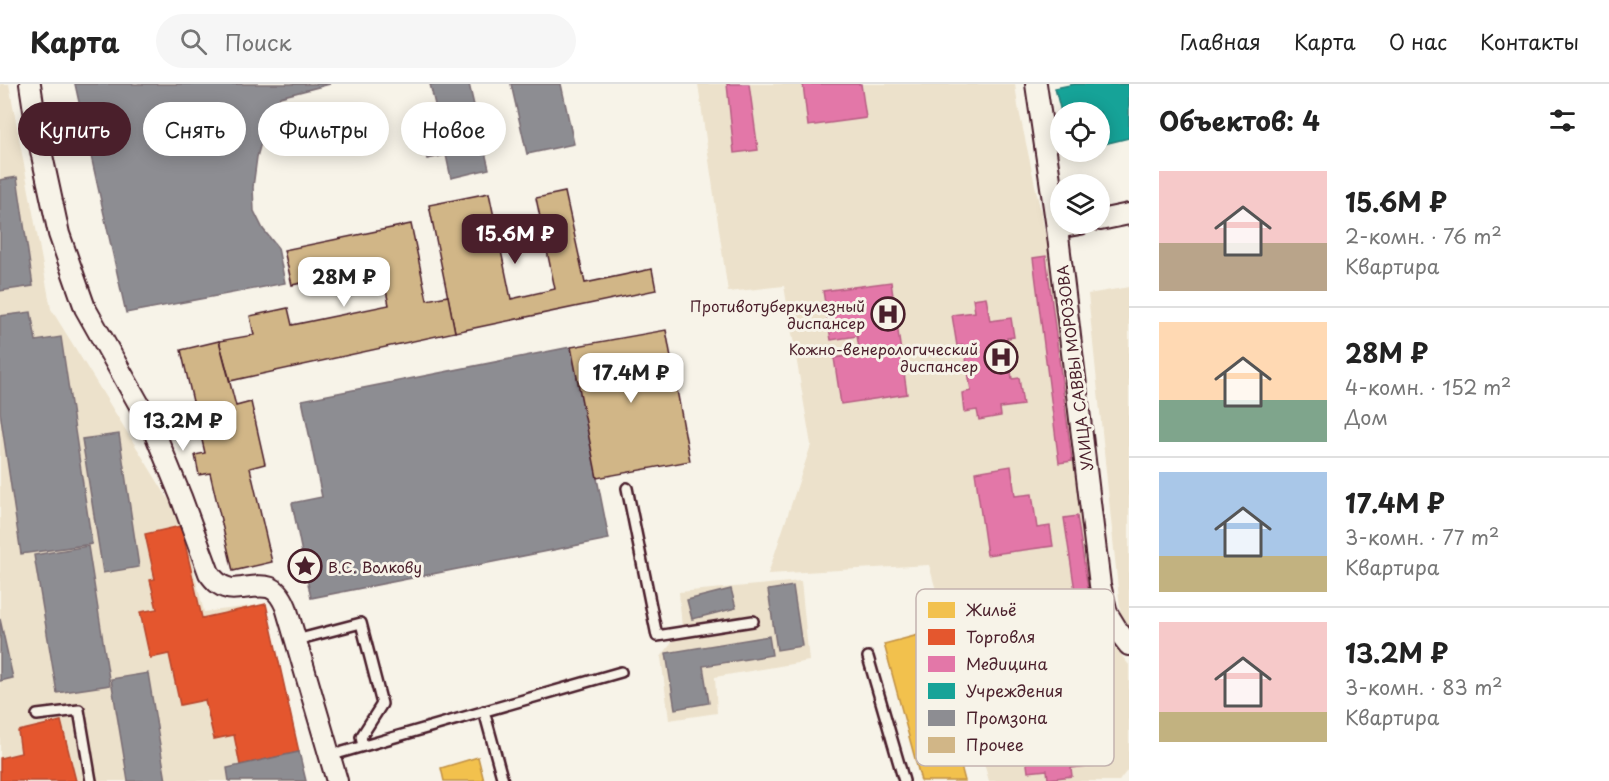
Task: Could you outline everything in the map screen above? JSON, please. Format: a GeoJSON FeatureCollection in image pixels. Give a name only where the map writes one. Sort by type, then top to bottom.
{"type":"FeatureCollection","features":[{"type":"Feature","properties":{"kind":"street"},"geometry":{"type":"LineString","coordinates":[[30,84],[38,137],[59,234],[85,308],[154,431],[209,573],[216,583],[230,589],[262,585],[274,589],[282,597],[337,781]]}},
{"type":"Feature","properties":{"kind":"street","name":"УЛИЦА САВВЫ МОРОЗОВА"},"geometry":{"type":"LineString","coordinates":[[1036,84],[1050,180]]}},
{"type":"Feature","properties":{"kind":"street"},"geometry":{"type":"LineString","coordinates":[[1110,218],[1129,214]]}},
{"type":"Feature","properties":{"kind":"street","name":"УЛИЦА САВВЫ МОРОЗОВА"},"geometry":{"type":"LineString","coordinates":[[1058,234],[1101,589]]}},
{"type":"Feature","properties":{"kind":"street","name":"УЛИЦА САВВЫ МОРОЗОВА"},"geometry":{"type":"LineString","coordinates":[[1114,624],[1129,645]]}},
{"type":"Feature","properties":{"kind":"lane"},"geometry":{"type":"LineString","coordinates":[[627,488],[657,636],[753,621]]}},
{"type":"Feature","properties":{"kind":"lane"},"geometry":{"type":"LineString","coordinates":[[296,640],[361,624],[382,704],[361,737],[363,746]]}},
{"type":"Feature","properties":{"kind":"lane"},"geometry":{"type":"LineString","coordinates":[[868,657],[904,781]]}},
{"type":"Feature","properties":{"kind":"lane"},"geometry":{"type":"LineString","coordinates":[[328,756],[621,672]]}},
{"type":"Feature","properties":{"kind":"lane"},"geometry":{"type":"LineString","coordinates":[[37,715],[79,710],[91,781]]}},
{"type":"Feature","properties":{"kind":"lane"},"geometry":{"type":"LineString","coordinates":[[484,711],[503,781]]}},
{"type":"Feature","properties":{"kind":"shaded area"},"geometry":{"type":"Polygon","coordinates":[[[0,84],[9,84],[18,132],[18,156],[22,156],[51,309],[182,521],[204,612],[266,604],[306,781],[0,781],[0,84]]]}},
{"type":"Feature","properties":{"kind":"shaded area"},"geometry":{"type":"Polygon","coordinates":[[[698,84],[1015,84],[1047,241],[1091,589],[936,589],[929,565],[768,574],[811,445],[784,286],[728,292],[698,84]]]}},
{"type":"Feature","properties":{"kind":"shaded area"},"geometry":{"type":"Polygon","coordinates":[[[1129,287],[1129,627],[1121,618],[1088,294],[1129,287]]]}},
{"type":"Feature","properties":{"kind":"shaded area"},"geometry":{"type":"Polygon","coordinates":[[[801,581],[809,661],[715,677],[717,713],[669,720],[661,657],[682,629],[679,592],[801,581]]]}},
{"type":"Feature","properties":{"kind":"shaded area"},"geometry":{"type":"Polygon","coordinates":[[[1114,648],[1118,651],[1129,665],[1129,768],[1119,781],[989,781],[985,766],[1114,766],[1114,648]]]}},
{"type":"Feature","properties":{"kind":"building: Жильё"},"geometry":{"type":"Polygon","coordinates":[[[916,636],[916,762],[884,644],[916,636]]]}},
{"type":"Feature","properties":{"kind":"building: Жильё"},"geometry":{"type":"Polygon","coordinates":[[[478,757],[484,781],[444,781],[441,768],[478,757]]]}},
{"type":"Feature","properties":{"kind":"building: Жильё"},"geometry":{"type":"Polygon","coordinates":[[[917,766],[961,766],[965,781],[921,781],[917,766]]]}},
{"type":"Feature","properties":{"kind":"building: Торговля"},"geometry":{"type":"Polygon","coordinates":[[[181,526],[202,618],[266,604],[299,752],[240,765],[234,735],[214,739],[205,700],[180,705],[169,654],[150,658],[140,612],[157,609],[150,580],[155,579],[145,534],[181,526]]]}},
{"type":"Feature","properties":{"kind":"building: Торговля"},"geometry":{"type":"Polygon","coordinates":[[[61,721],[76,781],[0,781],[0,758],[21,753],[18,731],[61,721]]]}},
{"type":"Feature","properties":{"kind":"building: Медицина"},"geometry":{"type":"Polygon","coordinates":[[[727,84],[749,84],[758,150],[734,153],[727,84]]]}},
{"type":"Feature","properties":{"kind":"building: Медицина"},"geometry":{"type":"Polygon","coordinates":[[[803,84],[861,84],[866,118],[808,126],[803,84]]]}},
{"type":"Feature","properties":{"kind":"building: Медицина"},"geometry":{"type":"Polygon","coordinates":[[[1046,256],[1072,461],[1059,463],[1033,258],[1046,256]]]}},
{"type":"Feature","properties":{"kind":"building: Медицина"},"geometry":{"type":"Polygon","coordinates":[[[891,282],[907,394],[841,404],[834,358],[860,354],[857,336],[831,340],[823,291],[891,282]]]}},
{"type":"Feature","properties":{"kind":"building: Медицина"},"geometry":{"type":"Polygon","coordinates":[[[986,297],[990,321],[1011,318],[1014,337],[1007,338],[1012,379],[1019,378],[1023,405],[1000,408],[1001,416],[979,420],[977,410],[964,412],[962,393],[971,391],[964,345],[957,346],[952,315],[975,312],[973,299],[986,297]]]}},
{"type":"Feature","properties":{"kind":"building: Медицина"},"geometry":{"type":"Polygon","coordinates":[[[1011,466],[1015,496],[1032,494],[1037,528],[1050,526],[1053,546],[987,555],[975,472],[1011,466]]]}},
{"type":"Feature","properties":{"kind":"building: Медицина"},"geometry":{"type":"Polygon","coordinates":[[[1077,516],[1088,589],[1075,589],[1064,518],[1077,516]]]}},
{"type":"Feature","properties":{"kind":"building: Медицина"},"geometry":{"type":"Polygon","coordinates":[[[1027,766],[1088,766],[1071,768],[1072,776],[1048,779],[1047,770],[1028,772],[1027,766]]]}},
{"type":"Feature","properties":{"kind":"building: Учреждения"},"geometry":{"type":"Polygon","coordinates":[[[1075,84],[1129,84],[1129,138],[1110,143],[1110,102],[1058,102],[1055,88],[1075,84]]]}},
{"type":"Feature","properties":{"kind":"building: Промзона"},"geometry":{"type":"Polygon","coordinates":[[[75,84],[330,84],[280,97],[278,102],[258,102],[258,153],[253,187],[254,211],[263,229],[278,248],[285,283],[126,313],[91,156],[131,156],[131,102],[79,102],[75,84]]]}},
{"type":"Feature","properties":{"kind":"building: Промзона"},"geometry":{"type":"Polygon","coordinates":[[[430,84],[469,84],[473,102],[434,102],[430,84]]]}},
{"type":"Feature","properties":{"kind":"building: Промзона"},"geometry":{"type":"Polygon","coordinates":[[[511,84],[561,84],[574,144],[527,154],[511,84]]]}},
{"type":"Feature","properties":{"kind":"building: Промзона"},"geometry":{"type":"Polygon","coordinates":[[[446,156],[486,156],[489,169],[451,178],[446,156]]]}},
{"type":"Feature","properties":{"kind":"building: Промзона"},"geometry":{"type":"Polygon","coordinates":[[[17,177],[33,286],[0,291],[0,180],[17,177]]]}},
{"type":"Feature","properties":{"kind":"building: Промзона"},"geometry":{"type":"Polygon","coordinates":[[[31,312],[36,341],[61,337],[92,544],[21,554],[0,412],[0,316],[31,312]]]}},
{"type":"Feature","properties":{"kind":"building: Промзона"},"geometry":{"type":"Polygon","coordinates":[[[571,347],[609,539],[311,598],[292,503],[322,497],[302,400],[571,347]]]}},
{"type":"Feature","properties":{"kind":"building: Промзона"},"geometry":{"type":"Polygon","coordinates":[[[119,434],[139,567],[103,573],[82,439],[119,434]]]}},
{"type":"Feature","properties":{"kind":"building: Промзона"},"geometry":{"type":"Polygon","coordinates":[[[88,546],[110,685],[57,693],[34,555],[88,546]]]}},
{"type":"Feature","properties":{"kind":"building: Промзона"},"geometry":{"type":"Polygon","coordinates":[[[793,586],[802,646],[777,650],[768,590],[793,586]]]}},
{"type":"Feature","properties":{"kind":"building: Промзона"},"geometry":{"type":"Polygon","coordinates":[[[731,589],[736,608],[692,619],[687,600],[731,589]]]}},
{"type":"Feature","properties":{"kind":"building: Промзона"},"geometry":{"type":"Polygon","coordinates":[[[0,619],[13,678],[0,681],[0,619]]]}},
{"type":"Feature","properties":{"kind":"building: Промзона"},"geometry":{"type":"Polygon","coordinates":[[[769,636],[772,655],[703,666],[709,703],[675,709],[666,653],[769,636]]]}},
{"type":"Feature","properties":{"kind":"building: Промзона"},"geometry":{"type":"Polygon","coordinates":[[[148,673],[166,781],[128,781],[111,679],[148,673]]]}},
{"type":"Feature","properties":{"kind":"building: Промзона"},"geometry":{"type":"Polygon","coordinates":[[[299,752],[306,781],[229,781],[227,768],[299,752]]]}},
{"type":"Feature","properties":{"kind":"building: Прочее"},"geometry":{"type":"Polygon","coordinates":[[[565,192],[585,283],[652,269],[656,290],[455,332],[429,205],[489,193],[511,299],[555,289],[536,198],[565,192]]]}},
{"type":"Feature","properties":{"kind":"building: Прочее"},"geometry":{"type":"Polygon","coordinates":[[[411,224],[427,300],[448,296],[455,332],[230,381],[219,341],[254,335],[250,316],[288,308],[292,325],[389,305],[381,266],[292,285],[284,250],[411,224]]]}},
{"type":"Feature","properties":{"kind":"building: Прочее"},"geometry":{"type":"Polygon","coordinates":[[[666,330],[690,461],[597,478],[571,347],[666,330]]]}},
{"type":"Feature","properties":{"kind":"building: Прочее"},"geometry":{"type":"Polygon","coordinates":[[[219,341],[236,406],[251,402],[265,464],[250,468],[272,562],[233,571],[210,473],[199,475],[195,455],[205,453],[181,350],[219,341]]]}},
{"type":"Feature","properties":{"kind":"place","name":"Противотуберкулезный диспансер"},"geometry":{"type":"Point","coordinates":[888,314]}},
{"type":"Feature","properties":{"kind":"place","name":"Кожно-венерологический диспансер"},"geometry":{"type":"Point","coordinates":[1001,357]}},
{"type":"Feature","properties":{"kind":"place","name":"В.С. Волкову"},"geometry":{"type":"Point","coordinates":[305,566]}}]}
